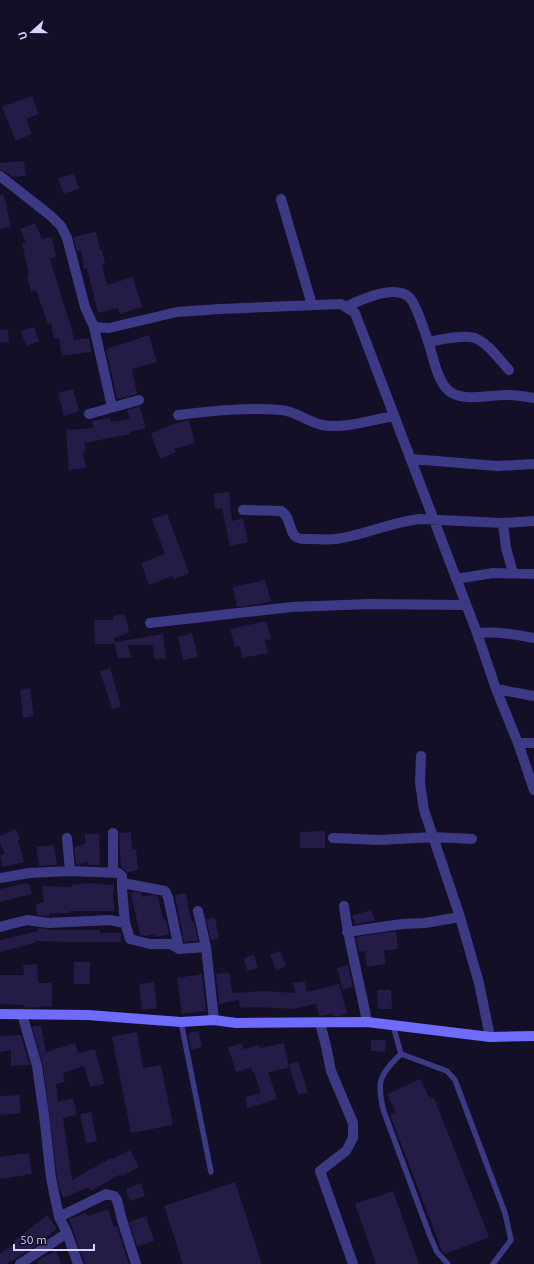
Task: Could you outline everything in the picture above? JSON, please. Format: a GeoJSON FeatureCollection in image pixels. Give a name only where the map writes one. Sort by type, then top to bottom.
{"type":"FeatureCollection","features":[{"type":"Feature","properties":{"kind":"street"},"geometry":{"type":"LineString","coordinates":[[0,176],[51,216],[61,226],[68,238],[85,306],[94,327],[112,407]]}},
{"type":"Feature","properties":{"kind":"street"},"geometry":{"type":"LineString","coordinates":[[281,199],[312,305]]}},
{"type":"Feature","properties":{"kind":"street"},"geometry":{"type":"LineString","coordinates":[[346,307],[363,298],[394,292],[403,293],[410,298],[428,342],[437,371],[446,389],[453,394],[466,397],[509,395],[534,398]]}},
{"type":"Feature","properties":{"kind":"street"},"geometry":{"type":"LineString","coordinates":[[94,327],[109,328],[177,312],[220,308],[341,304],[355,313],[412,459],[433,520],[477,633],[496,689],[518,743],[534,790]]}},
{"type":"Feature","properties":{"kind":"street"},"geometry":{"type":"LineString","coordinates":[[428,342],[455,337],[474,337],[488,346],[509,370]]}},
{"type":"Feature","properties":{"kind":"street"},"geometry":{"type":"LineString","coordinates":[[89,414],[139,400]]}},
{"type":"Feature","properties":{"kind":"street"},"geometry":{"type":"LineString","coordinates":[[178,415],[258,408],[284,410],[320,424],[332,426],[348,425],[394,416]]}},
{"type":"Feature","properties":{"kind":"street"},"geometry":{"type":"LineString","coordinates":[[412,459],[497,466],[534,464]]}},
{"type":"Feature","properties":{"kind":"street"},"geometry":{"type":"LineString","coordinates":[[243,510],[281,511],[286,514],[296,537],[307,539],[336,539],[407,520],[503,523],[534,521]]}},
{"type":"Feature","properties":{"kind":"street"},"geometry":{"type":"LineString","coordinates":[[503,523],[506,548],[513,573]]}},
{"type":"Feature","properties":{"kind":"street"},"geometry":{"type":"LineString","coordinates":[[456,579],[479,575],[513,573],[534,574]]}},
{"type":"Feature","properties":{"kind":"street"},"geometry":{"type":"LineString","coordinates":[[150,623],[292,607],[369,604],[466,605]]}},
{"type":"Feature","properties":{"kind":"street"},"geometry":{"type":"LineString","coordinates":[[477,633],[493,631],[518,634],[534,638]]}},
{"type":"Feature","properties":{"kind":"street"},"geometry":{"type":"LineString","coordinates":[[496,689],[534,696]]}},
{"type":"Feature","properties":{"kind":"street"},"geometry":{"type":"LineString","coordinates":[[518,743],[534,743]]}},
{"type":"Feature","properties":{"kind":"street"},"geometry":{"type":"LineString","coordinates":[[421,756],[420,783],[422,798],[428,822],[460,917],[479,983],[490,1037]]}},
{"type":"Feature","properties":{"kind":"street"},"geometry":{"type":"LineString","coordinates":[[112,833],[113,872]]}},
{"type":"Feature","properties":{"kind":"street"},"geometry":{"type":"LineString","coordinates":[[333,838],[380,840],[434,837],[472,839]]}},
{"type":"Feature","properties":{"kind":"street"},"geometry":{"type":"LineString","coordinates":[[67,838],[70,871]]}},
{"type":"Feature","properties":{"kind":"street"},"geometry":{"type":"LineString","coordinates":[[0,877],[29,873],[70,871],[113,872],[122,876],[125,923],[130,939],[150,944],[170,944],[179,949],[206,947]]}},
{"type":"Feature","properties":{"kind":"street"},"geometry":{"type":"LineString","coordinates":[[122,883],[165,891],[168,897],[179,949]]}},
{"type":"Feature","properties":{"kind":"street"},"geometry":{"type":"LineString","coordinates":[[344,906],[347,932],[367,1022]]}},
{"type":"Feature","properties":{"kind":"street"},"geometry":{"type":"LineString","coordinates":[[198,911],[206,947],[214,1020]]}},
{"type":"Feature","properties":{"kind":"street"},"geometry":{"type":"LineString","coordinates":[[347,932],[402,924],[425,923],[460,917]]}},
{"type":"Feature","properties":{"kind":"street"},"geometry":{"type":"LineString","coordinates":[[0,927],[27,920],[48,923],[109,920],[125,923]]}},
{"type":"Feature","properties":{"kind":"street"},"geometry":{"type":"LineString","coordinates":[[0,1014],[88,1015],[181,1022],[214,1020],[236,1023],[367,1022],[490,1037],[534,1036]]}},
{"type":"Feature","properties":{"kind":"street"},"geometry":{"type":"LineString","coordinates":[[22,1014],[37,1066],[54,1195],[59,1217],[67,1232],[78,1264]]}},
{"type":"Feature","properties":{"kind":"street"},"geometry":{"type":"LineString","coordinates":[[320,1023],[331,1071],[353,1123],[353,1138],[346,1152],[320,1171],[353,1264]]}},
{"type":"Feature","properties":{"kind":"street"},"geometry":{"type":"LineString","coordinates":[[59,1217],[103,1195],[111,1194],[117,1200],[136,1264]]}},
{"type":"Feature","properties":{"kind":"street"},"geometry":{"type":"LineString","coordinates":[[20,1264],[67,1232]]}},
{"type":"Feature","properties":{"kind":"lane"},"geometry":{"type":"LineString","coordinates":[[181,1022],[211,1172]]}},
{"type":"Feature","properties":{"kind":"lane"},"geometry":{"type":"LineString","coordinates":[[393,1024],[401,1054]]}},
{"type":"Feature","properties":{"kind":"lane"},"geometry":{"type":"LineString","coordinates":[[401,1054],[380,1079],[379,1094],[384,1112],[430,1236],[437,1252],[448,1264]]}},
{"type":"Feature","properties":{"kind":"lane"},"geometry":{"type":"LineString","coordinates":[[401,1054],[447,1071],[455,1080],[505,1213],[510,1236],[509,1244],[493,1264]]}},
{"type":"Feature","properties":{"kind":"building"},"geometry":{"type":"Polygon","coordinates":[[[32,96],[39,114],[26,119],[32,134],[16,141],[2,107],[32,96]]]}},
{"type":"Feature","properties":{"kind":"building"},"geometry":{"type":"Polygon","coordinates":[[[24,161],[26,176],[12,177],[0,170],[0,163],[24,161]]]}},
{"type":"Feature","properties":{"kind":"building"},"geometry":{"type":"Polygon","coordinates":[[[74,173],[79,189],[64,194],[58,178],[74,173]]]}},
{"type":"Feature","properties":{"kind":"building"},"geometry":{"type":"Polygon","coordinates":[[[0,195],[4,195],[11,227],[0,229],[0,195]]]}},
{"type":"Feature","properties":{"kind":"building"},"geometry":{"type":"Polygon","coordinates":[[[35,223],[42,239],[52,237],[56,257],[50,259],[70,321],[74,340],[89,338],[91,352],[62,356],[59,338],[54,339],[51,323],[48,324],[36,290],[31,292],[22,243],[26,243],[20,229],[35,223]]]}},
{"type":"Feature","properties":{"kind":"building"},"geometry":{"type":"Polygon","coordinates":[[[96,232],[105,264],[102,265],[107,285],[133,277],[142,307],[120,314],[118,308],[98,313],[87,268],[84,269],[81,250],[77,251],[73,237],[96,232]]]}},
{"type":"Feature","properties":{"kind":"building"},"geometry":{"type":"Polygon","coordinates":[[[34,327],[39,341],[26,346],[21,331],[34,327]]]}},
{"type":"Feature","properties":{"kind":"building"},"geometry":{"type":"Polygon","coordinates":[[[8,329],[9,342],[0,343],[0,330],[8,329]]]}},
{"type":"Feature","properties":{"kind":"building"},"geometry":{"type":"Polygon","coordinates":[[[149,335],[157,362],[132,369],[137,394],[117,399],[106,349],[149,335]]]}},
{"type":"Feature","properties":{"kind":"building"},"geometry":{"type":"Polygon","coordinates":[[[73,389],[79,411],[64,416],[58,393],[73,389]]]}},
{"type":"Feature","properties":{"kind":"building"},"geometry":{"type":"Polygon","coordinates":[[[140,407],[146,428],[129,432],[130,434],[84,443],[86,451],[83,452],[86,468],[69,470],[66,430],[93,428],[92,421],[110,418],[111,422],[130,419],[127,410],[140,407]]]}},
{"type":"Feature","properties":{"kind":"building"},"geometry":{"type":"Polygon","coordinates":[[[189,420],[195,443],[174,449],[176,452],[161,459],[151,433],[189,420]]]}},
{"type":"Feature","properties":{"kind":"building"},"geometry":{"type":"Polygon","coordinates":[[[229,492],[232,521],[243,518],[248,542],[230,546],[222,508],[215,509],[214,494],[229,492]]]}},
{"type":"Feature","properties":{"kind":"building"},"geometry":{"type":"Polygon","coordinates":[[[167,514],[189,573],[174,579],[173,576],[149,585],[141,563],[165,554],[152,519],[167,514]]]}},
{"type":"Feature","properties":{"kind":"building"},"geometry":{"type":"Polygon","coordinates":[[[265,580],[271,601],[237,607],[233,587],[265,580]]]}},
{"type":"Feature","properties":{"kind":"building"},"geometry":{"type":"Polygon","coordinates":[[[125,614],[129,632],[114,638],[115,642],[163,634],[166,658],[155,660],[153,645],[128,645],[131,657],[118,659],[115,644],[95,644],[94,620],[114,620],[113,616],[125,614]]]}},
{"type":"Feature","properties":{"kind":"building"},"geometry":{"type":"Polygon","coordinates":[[[266,621],[271,639],[265,640],[268,653],[242,658],[240,646],[235,647],[230,629],[266,621]]]}},
{"type":"Feature","properties":{"kind":"building"},"geometry":{"type":"Polygon","coordinates":[[[192,633],[198,657],[183,660],[178,637],[192,633]]]}},
{"type":"Feature","properties":{"kind":"building"},"geometry":{"type":"Polygon","coordinates":[[[110,668],[121,706],[112,709],[100,671],[110,668]]]}},
{"type":"Feature","properties":{"kind":"building"},"geometry":{"type":"Polygon","coordinates":[[[30,688],[34,716],[23,718],[20,690],[30,688]]]}},
{"type":"Feature","properties":{"kind":"building"},"geometry":{"type":"Polygon","coordinates":[[[16,829],[20,840],[18,840],[24,862],[2,867],[0,855],[5,854],[0,843],[0,836],[16,829]]]}},
{"type":"Feature","properties":{"kind":"building"},"geometry":{"type":"Polygon","coordinates":[[[325,831],[325,848],[300,848],[300,832],[325,831]]]}},
{"type":"Feature","properties":{"kind":"building"},"geometry":{"type":"Polygon","coordinates":[[[131,832],[132,849],[136,849],[138,870],[127,872],[121,868],[119,833],[131,832]]]}},
{"type":"Feature","properties":{"kind":"building"},"geometry":{"type":"Polygon","coordinates":[[[85,834],[99,834],[100,865],[88,865],[87,862],[76,865],[74,847],[85,844],[85,834]]]}},
{"type":"Feature","properties":{"kind":"building"},"geometry":{"type":"Polygon","coordinates":[[[54,845],[57,865],[39,866],[36,847],[54,845]]]}},
{"type":"Feature","properties":{"kind":"building"},"geometry":{"type":"Polygon","coordinates":[[[29,883],[32,894],[0,902],[0,889],[29,883]]]}},
{"type":"Feature","properties":{"kind":"building"},"geometry":{"type":"Polygon","coordinates":[[[88,883],[114,885],[114,911],[70,911],[70,913],[49,913],[49,916],[37,915],[36,904],[44,902],[42,886],[72,887],[71,885],[88,883]]]}},
{"type":"Feature","properties":{"kind":"building"},"geometry":{"type":"Polygon","coordinates":[[[131,893],[142,893],[142,897],[152,895],[158,896],[163,920],[166,919],[169,934],[155,937],[155,934],[145,936],[140,935],[131,893]]]}},
{"type":"Feature","properties":{"kind":"building"},"geometry":{"type":"Polygon","coordinates":[[[186,893],[189,911],[192,922],[194,922],[198,941],[184,942],[175,895],[186,893]]]}},
{"type":"Feature","properties":{"kind":"building"},"geometry":{"type":"Polygon","coordinates":[[[371,910],[375,921],[355,924],[352,916],[371,910]]]}},
{"type":"Feature","properties":{"kind":"building"},"geometry":{"type":"Polygon","coordinates":[[[215,918],[219,939],[211,940],[206,919],[215,918]]]}},
{"type":"Feature","properties":{"kind":"building"},"geometry":{"type":"Polygon","coordinates":[[[38,928],[51,930],[100,930],[100,933],[121,933],[121,942],[35,941],[35,943],[0,952],[0,940],[38,931],[38,928]]]}},
{"type":"Feature","properties":{"kind":"building"},"geometry":{"type":"Polygon","coordinates":[[[396,931],[398,949],[384,950],[386,964],[367,967],[365,951],[359,952],[356,937],[396,931]]]}},
{"type":"Feature","properties":{"kind":"building"},"geometry":{"type":"Polygon","coordinates":[[[280,951],[286,966],[276,970],[270,955],[280,951]]]}},
{"type":"Feature","properties":{"kind":"building"},"geometry":{"type":"Polygon","coordinates":[[[254,955],[258,968],[247,971],[244,958],[254,955]]]}},
{"type":"Feature","properties":{"kind":"building"},"geometry":{"type":"Polygon","coordinates":[[[74,962],[90,962],[90,984],[74,984],[74,962]]]}},
{"type":"Feature","properties":{"kind":"building"},"geometry":{"type":"Polygon","coordinates":[[[37,964],[38,983],[52,983],[52,1006],[24,1008],[23,1005],[0,1004],[0,975],[24,975],[23,965],[37,964]]]}},
{"type":"Feature","properties":{"kind":"building"},"geometry":{"type":"Polygon","coordinates":[[[348,965],[353,987],[343,990],[337,968],[348,965]]]}},
{"type":"Feature","properties":{"kind":"building"},"geometry":{"type":"Polygon","coordinates":[[[229,972],[232,993],[266,991],[295,993],[293,983],[305,981],[307,992],[339,984],[347,1013],[339,1016],[333,1016],[333,1014],[319,1016],[316,1004],[292,1009],[256,1007],[240,1008],[239,1000],[219,1004],[216,974],[229,972]]]}},
{"type":"Feature","properties":{"kind":"building"},"geometry":{"type":"Polygon","coordinates":[[[202,974],[206,1011],[182,1014],[177,978],[202,974]]]}},
{"type":"Feature","properties":{"kind":"building"},"geometry":{"type":"Polygon","coordinates":[[[154,982],[157,1008],[142,1010],[139,984],[154,982]]]}},
{"type":"Feature","properties":{"kind":"building"},"geometry":{"type":"Polygon","coordinates":[[[377,990],[391,990],[392,1009],[378,1009],[377,990]]]}},
{"type":"Feature","properties":{"kind":"building"},"geometry":{"type":"Polygon","coordinates":[[[41,1025],[46,1052],[75,1043],[78,1053],[95,1049],[104,1084],[90,1087],[84,1066],[63,1073],[65,1082],[56,1084],[58,1102],[73,1098],[77,1115],[63,1118],[72,1180],[111,1158],[112,1159],[130,1150],[139,1167],[122,1176],[121,1174],[91,1191],[88,1187],[64,1198],[60,1191],[57,1177],[43,1065],[32,1027],[41,1025]]]}},
{"type":"Feature","properties":{"kind":"building"},"geometry":{"type":"Polygon","coordinates":[[[198,1031],[202,1047],[191,1050],[188,1033],[198,1031]]]}},
{"type":"Feature","properties":{"kind":"building"},"geometry":{"type":"Polygon","coordinates":[[[137,1032],[143,1068],[161,1065],[173,1125],[131,1133],[112,1037],[137,1032]]]}},
{"type":"Feature","properties":{"kind":"building"},"geometry":{"type":"Polygon","coordinates":[[[21,1035],[30,1065],[11,1066],[11,1050],[0,1052],[0,1036],[21,1035]]]}},
{"type":"Feature","properties":{"kind":"building"},"geometry":{"type":"Polygon","coordinates":[[[371,1040],[386,1040],[385,1052],[371,1051],[371,1040]]]}},
{"type":"Feature","properties":{"kind":"building"},"geometry":{"type":"Polygon","coordinates":[[[242,1043],[244,1049],[259,1045],[260,1048],[284,1043],[289,1068],[268,1072],[277,1099],[247,1108],[245,1097],[261,1093],[254,1072],[252,1072],[251,1068],[236,1072],[228,1047],[242,1043]]]}},
{"type":"Feature","properties":{"kind":"building"},"geometry":{"type":"Polygon","coordinates":[[[298,1061],[308,1092],[298,1095],[289,1064],[298,1061]]]}},
{"type":"Feature","properties":{"kind":"building"},"geometry":{"type":"Polygon","coordinates":[[[420,1079],[430,1099],[434,1098],[489,1237],[445,1254],[442,1251],[390,1115],[396,1113],[387,1094],[420,1079]]]}},
{"type":"Feature","properties":{"kind":"building"},"geometry":{"type":"Polygon","coordinates":[[[19,1095],[21,1113],[0,1115],[0,1096],[19,1095]]]}},
{"type":"Feature","properties":{"kind":"building"},"geometry":{"type":"Polygon","coordinates":[[[91,1112],[97,1141],[86,1143],[80,1114],[91,1112]]]}},
{"type":"Feature","properties":{"kind":"building"},"geometry":{"type":"Polygon","coordinates":[[[29,1153],[32,1174],[0,1179],[0,1157],[29,1153]]]}},
{"type":"Feature","properties":{"kind":"building"},"geometry":{"type":"Polygon","coordinates":[[[235,1182],[262,1264],[183,1264],[164,1206],[235,1182]]]}},
{"type":"Feature","properties":{"kind":"building"},"geometry":{"type":"Polygon","coordinates":[[[141,1183],[145,1196],[130,1201],[126,1189],[141,1183]]]}},
{"type":"Feature","properties":{"kind":"building"},"geometry":{"type":"Polygon","coordinates":[[[393,1191],[419,1264],[376,1264],[355,1204],[393,1191]]]}},
{"type":"Feature","properties":{"kind":"building"},"geometry":{"type":"Polygon","coordinates":[[[108,1209],[114,1227],[117,1226],[129,1264],[85,1264],[69,1219],[86,1213],[88,1216],[108,1209]]]}},
{"type":"Feature","properties":{"kind":"building"},"geometry":{"type":"Polygon","coordinates":[[[47,1215],[57,1229],[38,1244],[12,1261],[6,1264],[0,1264],[0,1254],[47,1215]]]}},
{"type":"Feature","properties":{"kind":"building"},"geometry":{"type":"Polygon","coordinates":[[[146,1216],[154,1241],[137,1246],[129,1222],[146,1216]]]}},
{"type":"Feature","properties":{"kind":"building"},"geometry":{"type":"Polygon","coordinates":[[[56,1250],[61,1264],[38,1264],[37,1261],[56,1250]]]}}]}
